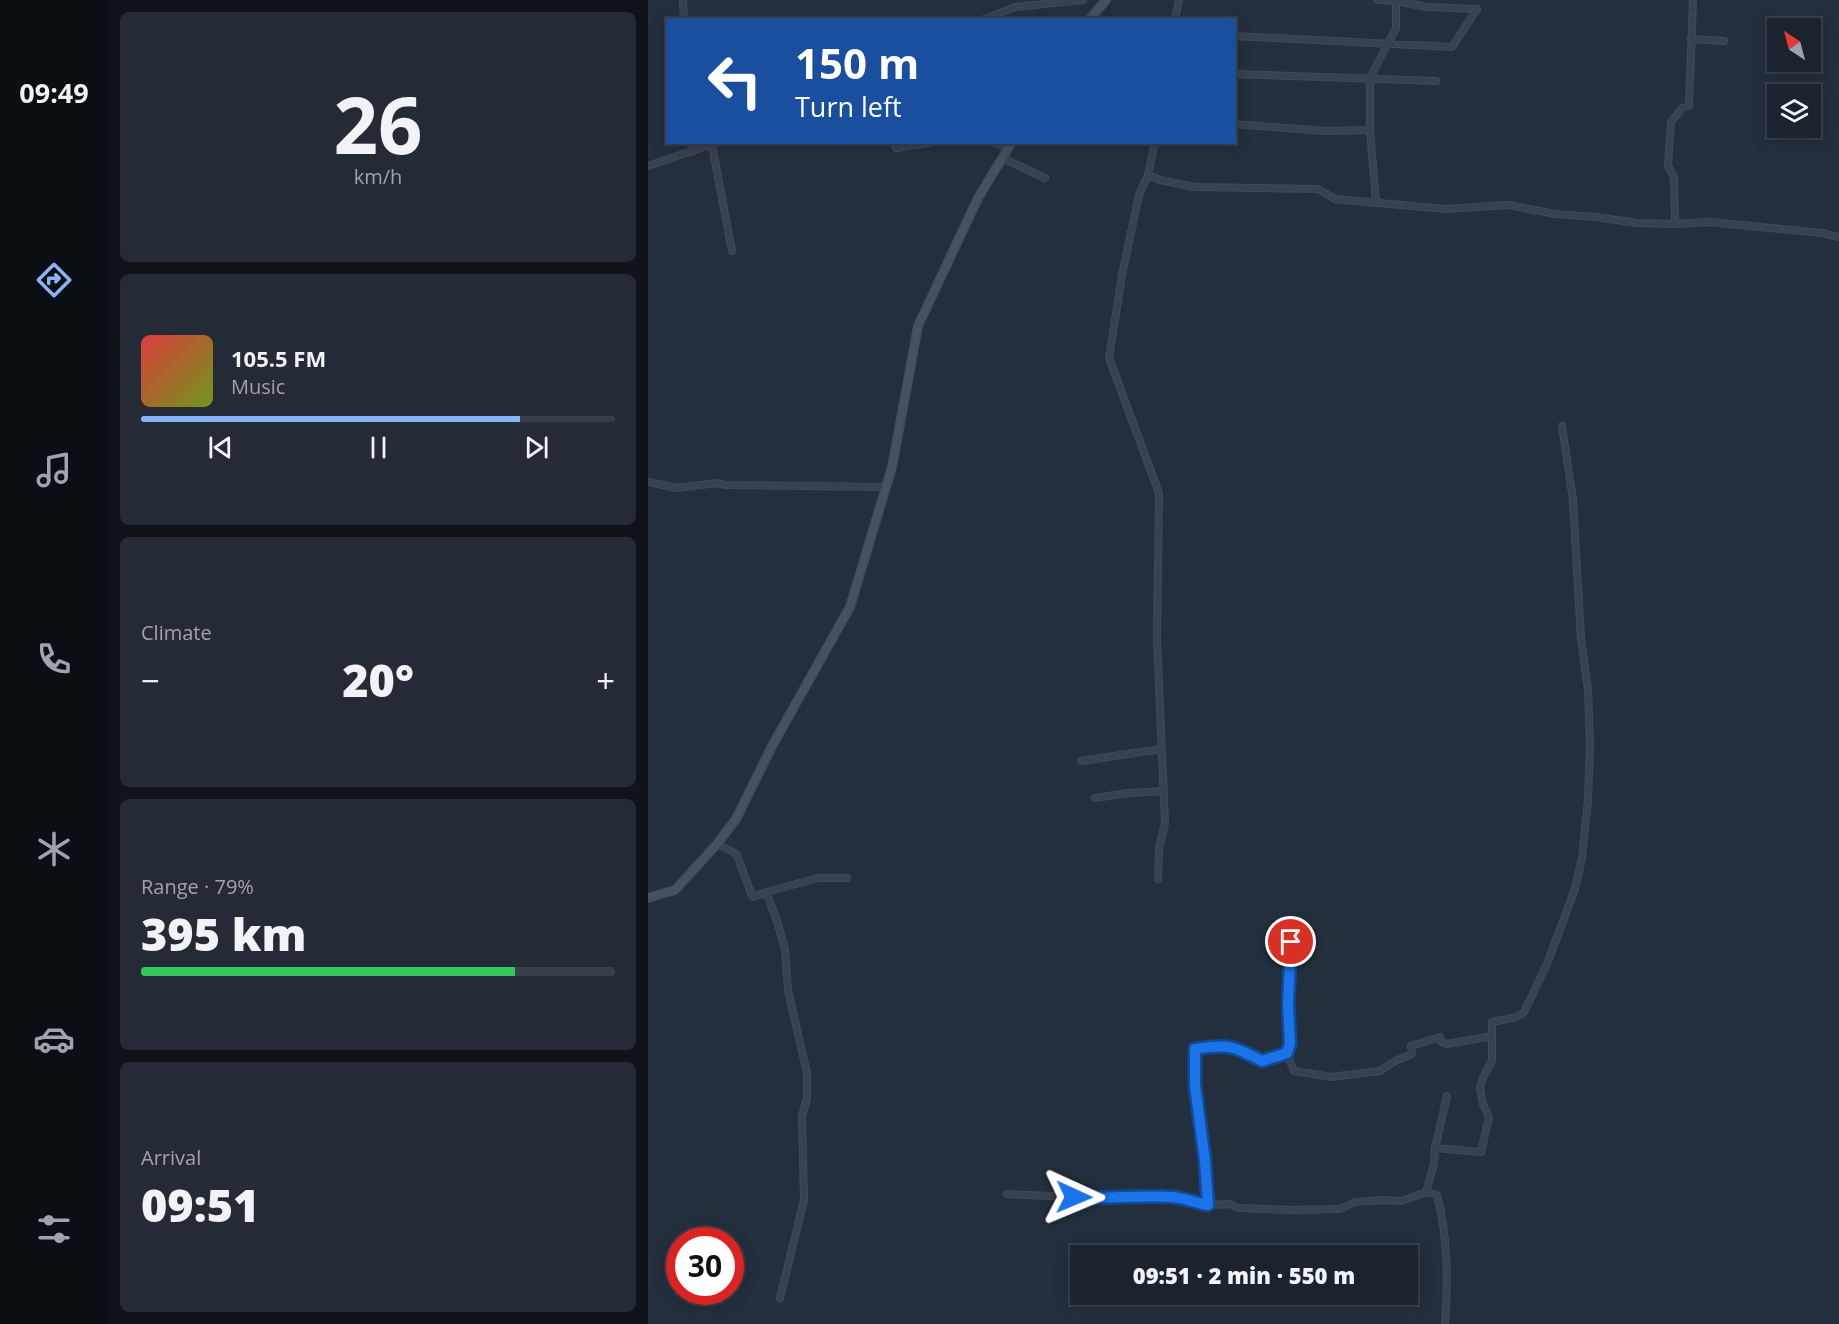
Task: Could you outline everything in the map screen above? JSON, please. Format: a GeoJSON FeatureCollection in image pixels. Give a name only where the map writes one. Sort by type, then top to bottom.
{"type":"FeatureCollection","features":[{"type":"Feature","properties":{"kind":"street"},"geometry":{"type":"LineString","coordinates":[[683,0],[684,18]]}},
{"type":"Feature","properties":{"kind":"street"},"geometry":{"type":"LineString","coordinates":[[987,18],[1015,8],[1083,0]]}},
{"type":"Feature","properties":{"kind":"street"},"geometry":{"type":"LineString","coordinates":[[1091,18],[1106,0]]}},
{"type":"Feature","properties":{"kind":"street"},"geometry":{"type":"LineString","coordinates":[[1175,18],[1179,0]]}},
{"type":"Feature","properties":{"kind":"street"},"geometry":{"type":"LineString","coordinates":[[1236,36],[1452,47],[1477,9],[1427,7],[1377,0]]}},
{"type":"Feature","properties":{"kind":"street"},"geometry":{"type":"LineString","coordinates":[[1675,224],[1674,177],[1668,166],[1671,122],[1682,108],[1689,106],[1693,0]]}},
{"type":"Feature","properties":{"kind":"street"},"geometry":{"type":"LineString","coordinates":[[1376,203],[1370,130],[1370,78],[1396,28],[1396,1]]}},
{"type":"Feature","properties":{"kind":"street"},"geometry":{"type":"LineString","coordinates":[[1691,39],[1724,41]]}},
{"type":"Feature","properties":{"kind":"street"},"geometry":{"type":"LineString","coordinates":[[1236,74],[1436,81]]}},
{"type":"Feature","properties":{"kind":"street"},"geometry":{"type":"LineString","coordinates":[[1236,124],[1325,131],[1370,130]]}},
{"type":"Feature","properties":{"kind":"street"},"geometry":{"type":"LineString","coordinates":[[691,144],[692,152]]}},
{"type":"Feature","properties":{"kind":"street"},"geometry":{"type":"LineString","coordinates":[[648,166],[715,144],[732,251]]}},
{"type":"Feature","properties":{"kind":"street"},"geometry":{"type":"LineString","coordinates":[[896,148],[921,144]]}},
{"type":"Feature","properties":{"kind":"street"},"geometry":{"type":"LineString","coordinates":[[1155,144],[1148,175],[1139,195],[1122,276],[1109,358],[1159,493],[1157,639],[1165,824],[1159,849],[1158,879]]}},
{"type":"Feature","properties":{"kind":"street"},"geometry":{"type":"LineString","coordinates":[[648,898],[675,890],[717,844],[736,819],[772,746],[850,607],[892,467],[918,326],[978,198],[1010,146]]}},
{"type":"Feature","properties":{"kind":"street"},"geometry":{"type":"LineString","coordinates":[[1002,158],[1045,178]]}},
{"type":"Feature","properties":{"kind":"street"},"geometry":{"type":"LineString","coordinates":[[1148,175],[1160,180],[1194,187],[1318,189],[1335,199],[1376,203],[1446,209],[1508,205],[1555,214],[1637,223],[1710,222],[1822,233],[1839,237]]}},
{"type":"Feature","properties":{"kind":"street"},"geometry":{"type":"LineString","coordinates":[[1436,1148],[1481,1152],[1489,1117],[1482,1104],[1480,1089],[1483,1077],[1492,1061],[1492,1023],[1517,1017],[1524,1011],[1558,936],[1575,889],[1582,858],[1588,800],[1590,745],[1588,690],[1581,639],[1573,500],[1562,426]]}},
{"type":"Feature","properties":{"kind":"street"},"geometry":{"type":"LineString","coordinates":[[648,482],[677,488],[717,483],[725,485],[886,487]]}},
{"type":"Feature","properties":{"kind":"street"},"geometry":{"type":"LineString","coordinates":[[1081,761],[1161,749]]}},
{"type":"Feature","properties":{"kind":"street"},"geometry":{"type":"LineString","coordinates":[[1095,798],[1163,790]]}},
{"type":"Feature","properties":{"kind":"street"},"geometry":{"type":"LineString","coordinates":[[717,844],[736,855],[754,897],[818,878],[847,878]]}},
{"type":"Feature","properties":{"kind":"street"},"geometry":{"type":"LineString","coordinates":[[766,892],[785,949],[788,990],[807,1073],[807,1098],[802,1116],[804,1200],[780,1298]]}},
{"type":"Feature","properties":{"kind":"street"},"geometry":{"type":"LineString","coordinates":[[1291,942],[1288,1003],[1290,1044],[1287,1053],[1294,1071],[1331,1077],[1380,1071],[1412,1054],[1411,1046],[1440,1037],[1441,1042],[1447,1044],[1492,1036]]}},
{"type":"Feature","properties":{"kind":"street"},"geometry":{"type":"LineString","coordinates":[[1208,1205],[1195,1085],[1195,1049],[1222,1045],[1238,1049],[1262,1061],[1287,1053]]}},
{"type":"Feature","properties":{"kind":"street"},"geometry":{"type":"LineString","coordinates":[[1426,1192],[1434,1164],[1447,1095]]}},
{"type":"Feature","properties":{"kind":"street"},"geometry":{"type":"LineString","coordinates":[[1007,1194],[1096,1198],[1173,1197],[1208,1205],[1230,1204],[1238,1208],[1265,1210],[1340,1209],[1355,1202],[1402,1201],[1426,1192],[1437,1195],[1442,1214],[1447,1262],[1445,1324]]}},
{"type":"Feature","properties":{"kind":"route"},"geometry":{"type":"LineString","coordinates":[[1074,1197],[1173,1197],[1208,1205],[1195,1085],[1195,1049],[1222,1045],[1238,1049],[1262,1061],[1287,1053],[1290,1044],[1288,1003],[1291,942]]}}]}
